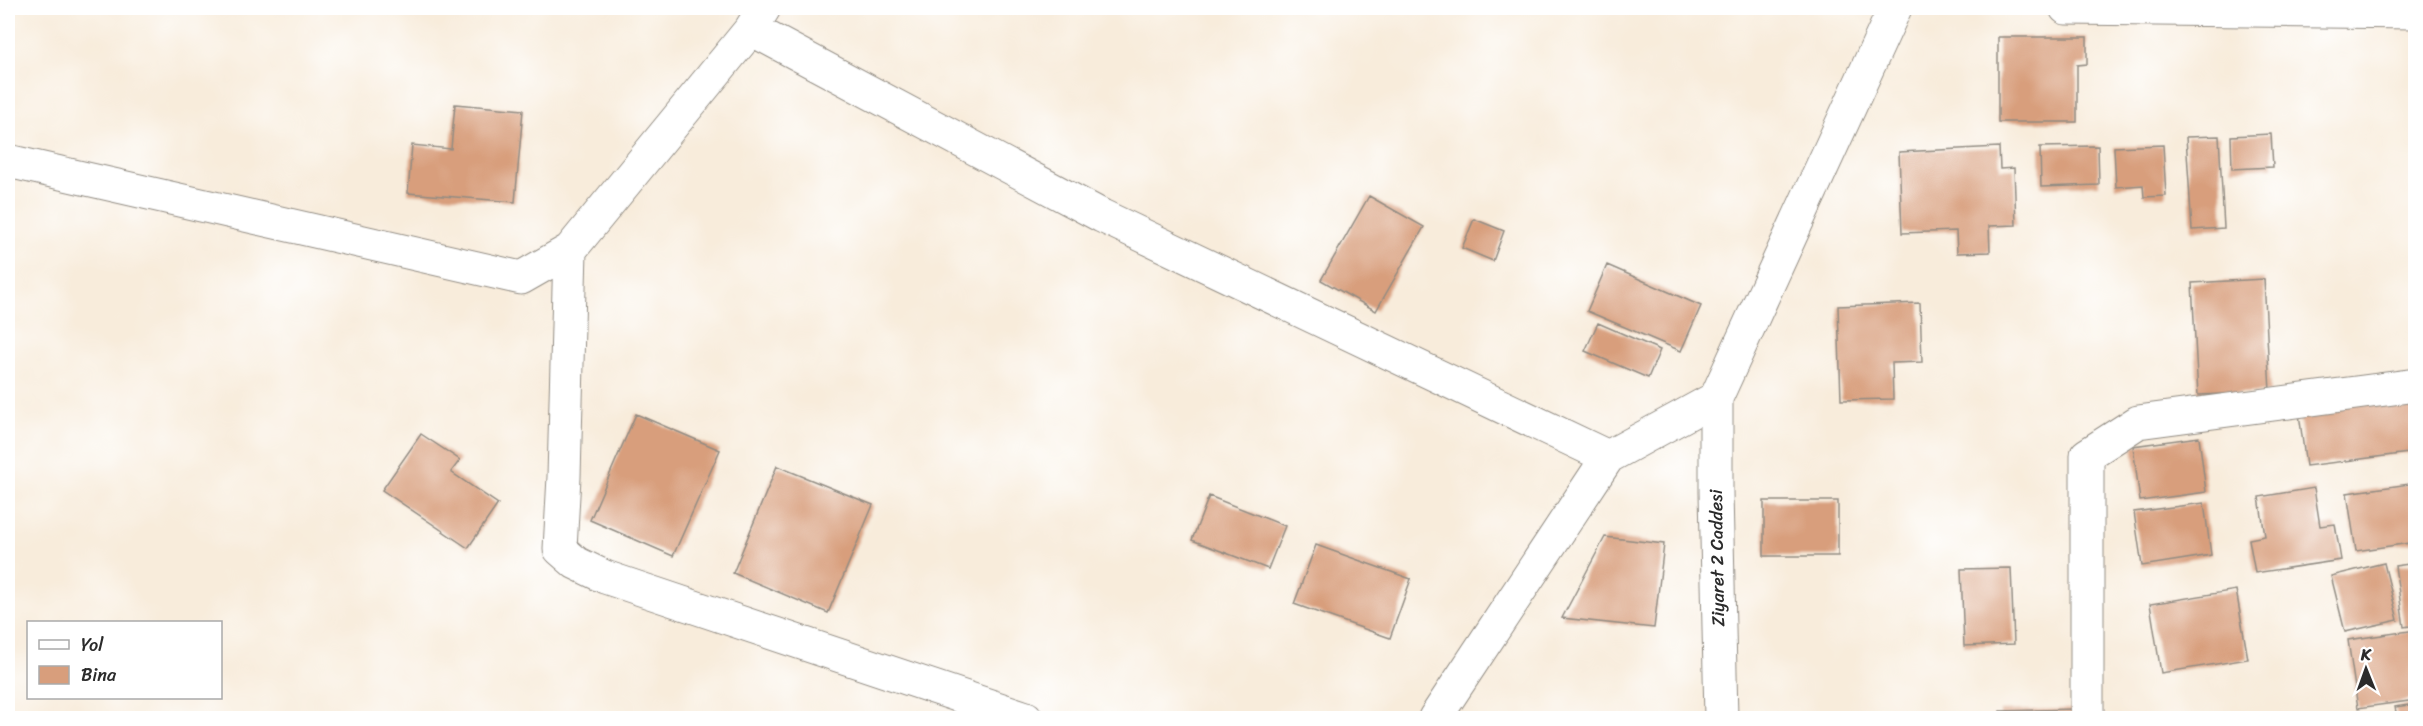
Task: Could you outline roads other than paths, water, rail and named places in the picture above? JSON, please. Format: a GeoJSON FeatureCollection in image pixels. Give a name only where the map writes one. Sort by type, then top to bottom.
{"type":"FeatureCollection","features":[{"type":"Feature","properties":{"kind":"street"},"geometry":{"type":"LineString","coordinates":[[1435,718],[1608,457],[1716,398],[1895,8]]}},
{"type":"Feature","properties":{"kind":"street"},"geometry":{"type":"LineString","coordinates":[[2066,8],[2415,12]]}},
{"type":"Feature","properties":{"kind":"street"},"geometry":{"type":"LineString","coordinates":[[8,161],[520,278],[570,250],[758,18],[1102,216],[1608,457]]}},
{"type":"Feature","properties":{"kind":"street"},"geometry":{"type":"LineString","coordinates":[[570,250],[560,549],[576,563],[605,577],[1026,718]]}},
{"type":"Feature","properties":{"kind":"street"},"geometry":{"type":"LineString","coordinates":[[2087,718],[2087,455],[2138,422],[2415,385]]}},
{"type":"Feature","properties":{"kind":"street","name":"Ziyaret 2 Caddesi"},"geometry":{"type":"LineString","coordinates":[[1716,398],[1721,718]]}}]}
